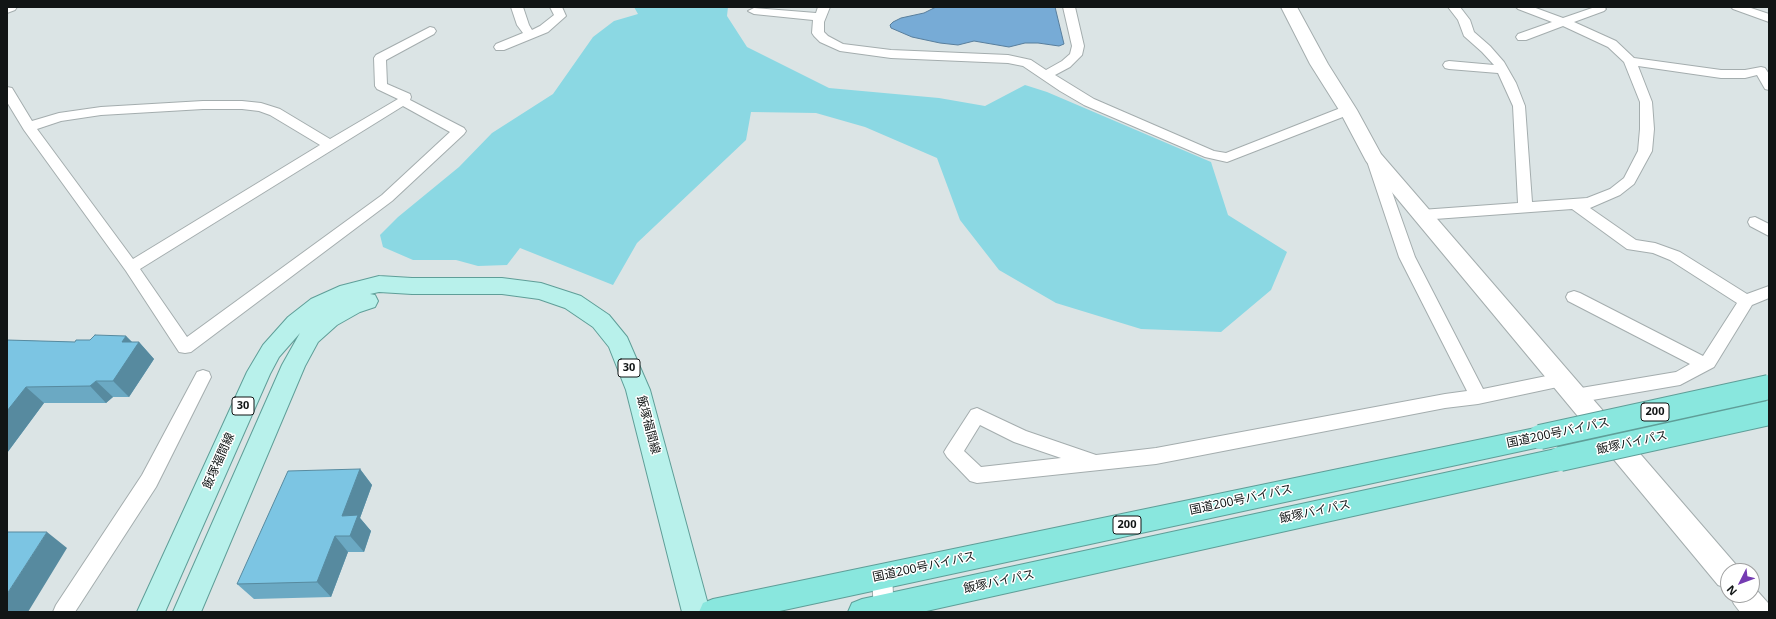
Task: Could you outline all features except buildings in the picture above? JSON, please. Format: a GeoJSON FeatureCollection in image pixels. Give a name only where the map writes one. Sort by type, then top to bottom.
{"type":"FeatureCollection","features":[{"type":"Feature","properties":{"kind":"highway","name":"国道200号バイパス"},"geometry":{"type":"LineString","coordinates":[[713,612],[1769,387]]}},
{"type":"Feature","properties":{"kind":"highway","name":"飯塚バイパス"},"geometry":{"type":"LineString","coordinates":[[876,610],[1769,413]]}},
{"type":"Feature","properties":{"kind":"main road","name":"飯塚福間線"},"geometry":{"type":"LineString","coordinates":[[151,612],[259,372],[271,351],[296,323],[319,305],[348,292],[379,284],[412,286],[502,286],[541,291],[573,302],[601,321],[619,344],[638,390],[696,612]]}},
{"type":"Feature","properties":{"kind":"main road","name":"飯塚福間線"},"geometry":{"type":"LineString","coordinates":[[187,612],[294,365],[310,336],[329,319],[352,306],[412,286]]}},
{"type":"Feature","properties":{"kind":"street"},"geometry":{"type":"LineString","coordinates":[[517,7],[523,25],[530,35]]}},
{"type":"Feature","properties":{"kind":"street"},"geometry":{"type":"LineString","coordinates":[[500,47],[544,29],[560,16],[556,7]]}},
{"type":"Feature","properties":{"kind":"street"},"geometry":{"type":"LineString","coordinates":[[1046,75],[1066,64],[1076,55],[1078,46],[1069,7]]}},
{"type":"Feature","properties":{"kind":"street"},"geometry":{"type":"LineString","coordinates":[[1288,7],[1319,64],[1348,110],[1373,157],[1407,257],[1478,397]]}},
{"type":"Feature","properties":{"kind":"street"},"geometry":{"type":"LineString","coordinates":[[1454,7],[1464,20],[1468,33],[1486,49],[1503,70],[1519,106],[1525,207]]}},
{"type":"Feature","properties":{"kind":"street"},"geometry":{"type":"LineString","coordinates":[[1421,215],[1589,203],[1615,192],[1629,181],[1645,151],[1647,130],[1646,102],[1630,61],[1612,44],[1563,22],[1522,7]]}},
{"type":"Feature","properties":{"kind":"street"},"geometry":{"type":"LineString","coordinates":[[1736,7],[1769,18]]}},
{"type":"Feature","properties":{"kind":"street"},"geometry":{"type":"LineString","coordinates":[[1522,38],[1600,9]]}},
{"type":"Feature","properties":{"kind":"street"},"geometry":{"type":"LineString","coordinates":[[754,11],[822,12],[817,28],[818,33],[824,39],[840,46],[890,54],[1008,59],[1028,63],[1064,88],[1089,102],[1210,154],[1226,158],[1348,110]]}},
{"type":"Feature","properties":{"kind":"street"},"geometry":{"type":"LineString","coordinates":[[403,101],[405,97],[381,86],[380,58],[430,31]]}},
{"type":"Feature","properties":{"kind":"street"},"geometry":{"type":"LineString","coordinates":[[1630,61],[1721,74],[1745,74],[1765,71],[1769,86]]}},
{"type":"Feature","properties":{"kind":"street"},"geometry":{"type":"LineString","coordinates":[[1449,65],[1503,70]]}},
{"type":"Feature","properties":{"kind":"street"},"geometry":{"type":"LineString","coordinates":[[7,91],[29,127],[131,267],[185,347],[387,198],[459,131],[403,101]]}},
{"type":"Feature","properties":{"kind":"street"},"geometry":{"type":"LineString","coordinates":[[131,267],[330,144],[403,101]]}},
{"type":"Feature","properties":{"kind":"street"},"geometry":{"type":"LineString","coordinates":[[29,127],[59,117],[101,111],[195,105],[242,105],[275,112],[330,144]]}},
{"type":"Feature","properties":{"kind":"street"},"geometry":{"type":"LineString","coordinates":[[1373,157],[1720,567]]}},
{"type":"Feature","properties":{"kind":"street"},"geometry":{"type":"LineString","coordinates":[[1575,204],[1632,245],[1655,248],[1675,256],[1746,301]]}},
{"type":"Feature","properties":{"kind":"street"},"geometry":{"type":"LineString","coordinates":[[1755,222],[1769,230]]}},
{"type":"Feature","properties":{"kind":"street"},"geometry":{"type":"LineString","coordinates":[[1575,396],[1680,378],[1708,362],[1746,301],[1769,292]]}},
{"type":"Feature","properties":{"kind":"street"},"geometry":{"type":"LineString","coordinates":[[1574,297],[1704,364]]}},
{"type":"Feature","properties":{"kind":"street"},"geometry":{"type":"LineString","coordinates":[[63,612],[149,482],[203,377]]}},
{"type":"Feature","properties":{"kind":"street"},"geometry":{"type":"LineString","coordinates":[[1095,462],[1020,437],[977,415],[953,452],[977,475],[1156,456],[1438,402],[1478,397],[1561,380]]}},
{"type":"Feature","properties":{"kind":"street"},"geometry":{"type":"LineString","coordinates":[[876,610],[882,576]]}},
{"type":"Feature","properties":{"kind":"street"},"geometry":{"type":"LineString","coordinates":[[1751,603],[1758,612]]}},
{"type":"Feature","properties":{"kind":"shaded area"},"geometry":{"type":"Polygon","coordinates":[[[634,7],[728,7],[727,16],[747,47],[829,88],[939,98],[985,106],[1025,85],[1047,92],[1211,162],[1228,215],[1287,252],[1271,290],[1221,332],[1141,329],[1056,303],[999,270],[960,220],[937,158],[865,127],[816,113],[751,112],[746,140],[637,243],[613,285],[520,248],[507,265],[478,266],[456,260],[413,260],[383,247],[380,235],[398,217],[459,167],[492,133],[553,94],[593,37],[614,21],[638,14],[634,7]]]}},
{"type":"Feature","properties":{"kind":"shaded area"},"geometry":{"type":"Polygon","coordinates":[[[936,7],[1055,7],[1064,44],[1059,46],[1025,43],[1009,47],[974,41],[958,45],[912,37],[891,28],[890,25],[893,22],[901,18],[924,13],[936,7]]]}}]}
